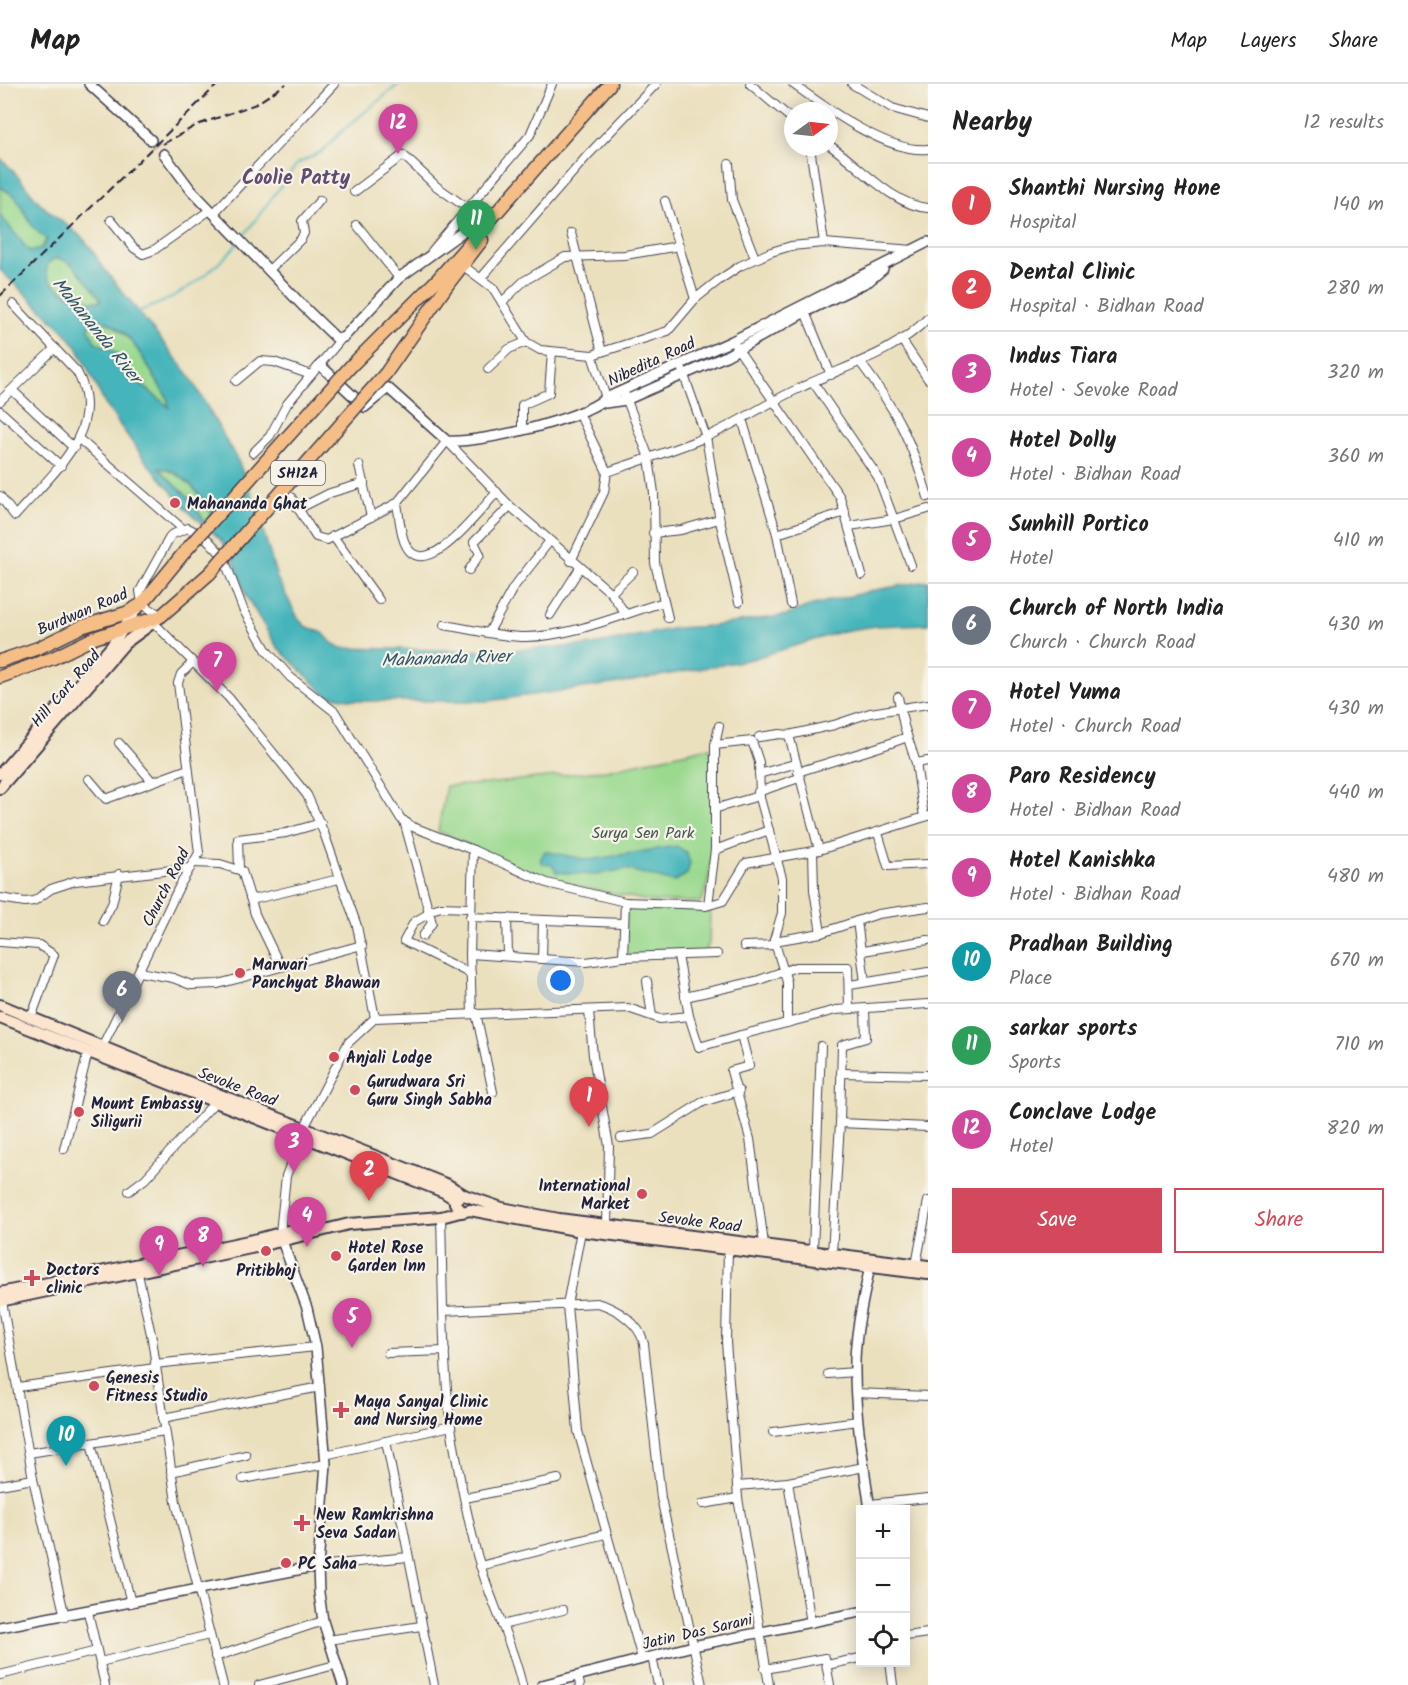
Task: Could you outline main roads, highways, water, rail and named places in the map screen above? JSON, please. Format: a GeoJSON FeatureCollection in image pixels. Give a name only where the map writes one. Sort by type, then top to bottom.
{"type":"FeatureCollection","features":[{"type":"Feature","properties":{"kind":"main road","name":"Hill Cart Road"},"geometry":{"type":"LineString","coordinates":[[0,788],[124,635],[142,604],[187,549],[351,366],[420,298],[610,84]]}},
{"type":"Feature","properties":{"kind":"main road","name":"SH12A"},"geometry":{"type":"LineString","coordinates":[[124,635],[157,619],[210,573],[386,373],[462,264],[620,84]]}},
{"type":"Feature","properties":{"kind":"main road","name":"Burdwan Road"},"geometry":{"type":"LineString","coordinates":[[0,661],[38,648],[81,627],[110,621],[142,604]]}},
{"type":"Feature","properties":{"kind":"main road"},"geometry":{"type":"LineString","coordinates":[[110,621],[124,635]]}},
{"type":"Feature","properties":{"kind":"main road","name":"Hill Cart Road"},"geometry":{"type":"LineString","coordinates":[[0,774],[124,635]]}},
{"type":"Feature","properties":{"kind":"main road","name":"Burdwan Road"},"geometry":{"type":"LineString","coordinates":[[0,677],[124,635]]}},
{"type":"Feature","properties":{"kind":"main road","name":"Sevoke Road"},"geometry":{"type":"LineString","coordinates":[[0,1005],[215,1101],[448,1185],[463,1204],[581,1231],[729,1244],[764,1244],[832,1253],[871,1263],[928,1266]]}},
{"type":"Feature","properties":{"kind":"main road","name":"Sevoke Road"},"geometry":{"type":"LineString","coordinates":[[0,1017],[94,1047],[303,1132]]}},
{"type":"Feature","properties":{"kind":"main road"},"geometry":{"type":"LineString","coordinates":[[1,1298],[281,1237],[374,1214],[442,1214],[463,1204]]}},
{"type":"Feature","properties":{"kind":"main road","name":"Sevoke Road"},"geometry":{"type":"LineString","coordinates":[[463,1204],[871,1263],[928,1274]]}},
{"type":"Feature","properties":{"kind":"water","name":"Mahananda River"},"geometry":{"type":"Polygon","coordinates":[[[0,158],[40,203],[88,244],[101,265],[189,375],[238,461],[255,502],[277,578],[298,618],[305,626],[323,633],[332,643],[341,648],[499,651],[593,645],[676,628],[712,626],[787,615],[809,606],[875,590],[928,581],[928,624],[876,626],[843,631],[752,659],[627,682],[488,701],[361,701],[326,695],[277,647],[246,596],[232,555],[219,538],[190,513],[144,459],[105,404],[77,347],[65,332],[0,270],[0,215],[30,252],[41,249],[47,240],[33,227],[15,196],[0,187],[0,158]],[[57,258],[50,261],[46,269],[54,285],[73,296],[101,301],[74,267],[57,258]],[[91,319],[89,329],[95,342],[122,358],[137,381],[169,407],[167,397],[145,360],[127,336],[104,321],[91,319]],[[158,468],[190,499],[205,522],[212,515],[197,492],[175,473],[158,468]]]}},
{"type":"Feature","properties":{"kind":"water"},"geometry":{"type":"Polygon","coordinates":[[[676,846],[686,852],[690,863],[687,874],[674,882],[626,869],[594,875],[556,872],[552,865],[543,864],[540,860],[545,851],[589,860],[676,846]]]}},
{"type":"Feature","properties":{"kind":"waterway"},"geometry":{"type":"LineString","coordinates":[[242,238],[297,164],[323,151],[343,130],[399,84]]}},
{"type":"Feature","properties":{"kind":"waterway"},"geometry":{"type":"LineString","coordinates":[[136,312],[179,293],[205,275],[239,242]]}},
{"type":"Feature","properties":{"kind":"tunnel"},"geometry":{"type":"LineString","coordinates":[[151,140],[164,154]]}},
{"type":"Feature","properties":{"kind":"railway"},"geometry":{"type":"LineString","coordinates":[[0,296],[218,84]]}},
{"type":"Feature","properties":{"kind":"railway"},"geometry":{"type":"LineString","coordinates":[[163,144],[197,125],[256,104],[286,84]]}},
{"type":"Feature","properties":{"kind":"place","name":"Conclave Lodge"},"geometry":{"type":"Point","coordinates":[398,154]}},
{"type":"Feature","properties":{"kind":"place","name":"sarkar sports"},"geometry":{"type":"Point","coordinates":[476,250]}},
{"type":"Feature","properties":{"kind":"place","name":"Mahananda Ghat"},"geometry":{"type":"Point","coordinates":[175,503]}},
{"type":"Feature","properties":{"kind":"place","name":"Hotel Yuma"},"geometry":{"type":"Point","coordinates":[217,692]}},
{"type":"Feature","properties":{"kind":"place","name":"Marwari Panchyat Bhawan"},"geometry":{"type":"Point","coordinates":[240,973]}},
{"type":"Feature","properties":{"kind":"place","name":"Church of North India"},"geometry":{"type":"Point","coordinates":[122,1021]}},
{"type":"Feature","properties":{"kind":"place","name":"Anjali Lodge"},"geometry":{"type":"Point","coordinates":[334,1057]}},
{"type":"Feature","properties":{"kind":"place","name":"Gurudwara Sri Guru Singh Sabha"},"geometry":{"type":"Point","coordinates":[355,1090]}},
{"type":"Feature","properties":{"kind":"place","name":"Mount Embassy Siligurii"},"geometry":{"type":"Point","coordinates":[79,1112]}},
{"type":"Feature","properties":{"kind":"place","name":"Shanthi Nursing Hone"},"geometry":{"type":"Point","coordinates":[589,1127]}},
{"type":"Feature","properties":{"kind":"place","name":"Indus Tiara"},"geometry":{"type":"Point","coordinates":[294,1173]}},
{"type":"Feature","properties":{"kind":"place","name":"International Market"},"geometry":{"type":"Point","coordinates":[642,1194]}},
{"type":"Feature","properties":{"kind":"place","name":"Dental Clinic"},"geometry":{"type":"Point","coordinates":[369,1201]}},
{"type":"Feature","properties":{"kind":"place","name":"Hotel Dolly"},"geometry":{"type":"Point","coordinates":[307,1247]}},
{"type":"Feature","properties":{"kind":"place","name":"Pritibhoj"},"geometry":{"type":"Point","coordinates":[266,1251]}},
{"type":"Feature","properties":{"kind":"place","name":"Hotel Rose Garden Inn"},"geometry":{"type":"Point","coordinates":[336,1256]}},
{"type":"Feature","properties":{"kind":"place","name":"Paro Residency"},"geometry":{"type":"Point","coordinates":[203,1267]}},
{"type":"Feature","properties":{"kind":"place","name":"Hotel Kanishka"},"geometry":{"type":"Point","coordinates":[159,1276]}},
{"type":"Feature","properties":{"kind":"place","name":"Doctors clinic"},"geometry":{"type":"Point","coordinates":[32,1278]}},
{"type":"Feature","properties":{"kind":"place","name":"Sunhill Portico"},"geometry":{"type":"Point","coordinates":[352,1348]}},
{"type":"Feature","properties":{"kind":"place","name":"Genesis Fitness Studio"},"geometry":{"type":"Point","coordinates":[94,1386]}},
{"type":"Feature","properties":{"kind":"place","name":"Maya Sanyal Clinic and Nursing Home"},"geometry":{"type":"Point","coordinates":[341,1410]}},
{"type":"Feature","properties":{"kind":"place","name":"Pradhan Building"},"geometry":{"type":"Point","coordinates":[66,1466]}},
{"type":"Feature","properties":{"kind":"place","name":"New Ramkrishna Seva Sadan"},"geometry":{"type":"Point","coordinates":[302,1523]}},
{"type":"Feature","properties":{"kind":"place","name":"PC Saha"},"geometry":{"type":"Point","coordinates":[286,1563]}},
{"type":"Feature","properties":{"kind":"district","name":"Coolie Patty"},"geometry":{"type":"Point","coordinates":[296,177]}},
{"type":"Feature","properties":{"kind":"park label","name":"Surya Sen Park"},"geometry":{"type":"Point","coordinates":[643,832]}}]}
